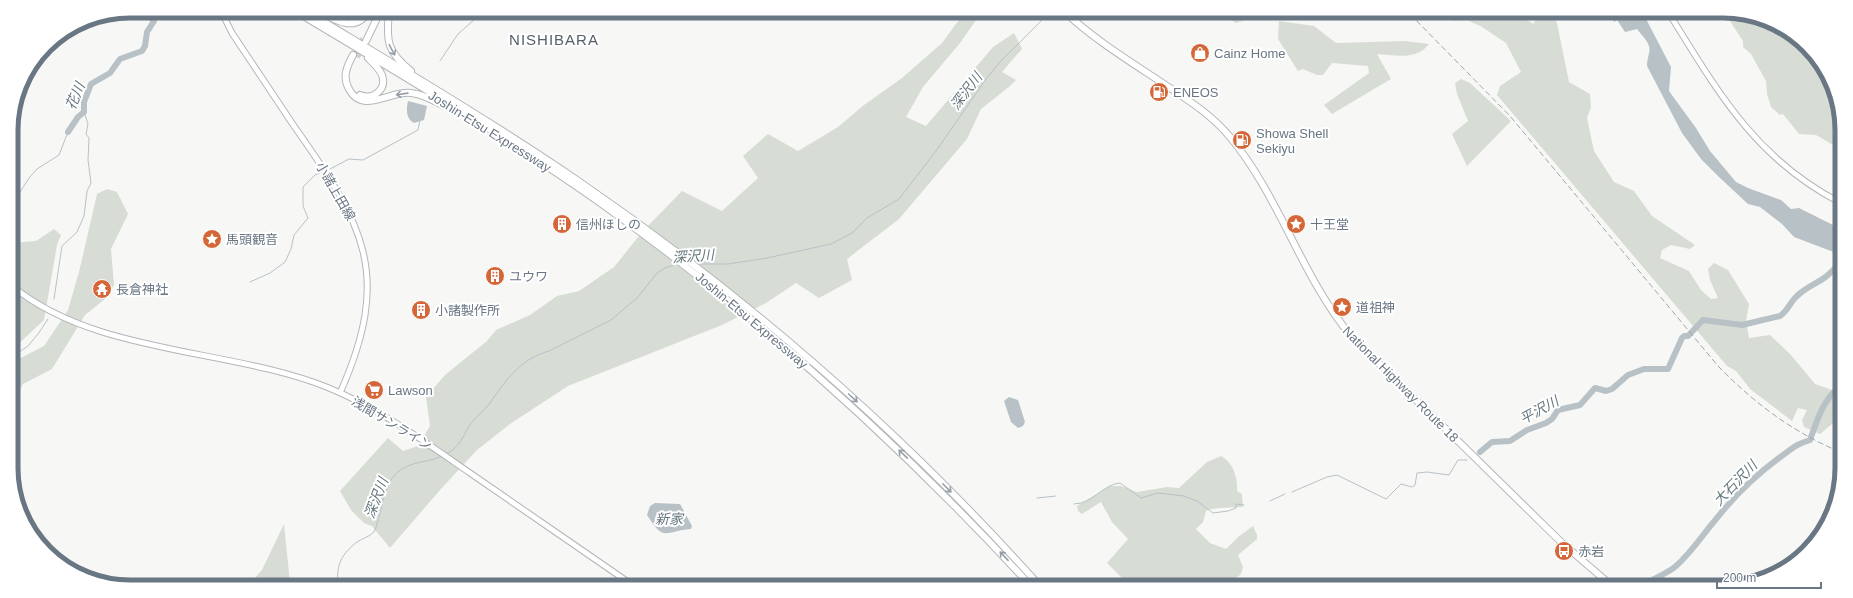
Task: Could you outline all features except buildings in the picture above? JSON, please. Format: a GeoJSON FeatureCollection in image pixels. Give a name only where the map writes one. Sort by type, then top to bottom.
{"type":"FeatureCollection","features":[{"type":"Feature","properties":{"kind":"highway"},"geometry":{"type":"LineString","coordinates":[[309,18],[365,56],[376,66],[383,77],[383,84],[379,92],[374,96],[361,96],[352,86],[350,75],[355,56],[347,68],[346,80],[350,92],[356,97],[372,101],[401,93],[417,94],[442,105],[500,136]]}},
{"type":"Feature","properties":{"kind":"highway","name":"Joshin-Etsu Expressway"},"geometry":{"type":"LineString","coordinates":[[310,18],[483,118],[579,182],[663,245],[757,320],[888,431],[974,516],[1033,580]]}},
{"type":"Feature","properties":{"kind":"highway","name":"Joshin-Etsu Expressway"},"geometry":{"type":"LineString","coordinates":[[310,18],[500,136],[663,245]]}},
{"type":"Feature","properties":{"kind":"highway"},"geometry":{"type":"LineString","coordinates":[[331,18],[348,24],[362,18]]}},
{"type":"Feature","properties":{"kind":"highway"},"geometry":{"type":"LineString","coordinates":[[373,18],[364,40],[377,18]]}},
{"type":"Feature","properties":{"kind":"highway"},"geometry":{"type":"LineString","coordinates":[[389,18],[388,41],[390,49],[397,58],[414,73],[483,118]]}},
{"type":"Feature","properties":{"kind":"highway","name":"National Highway Route 18"},"geometry":{"type":"LineString","coordinates":[[1072,18],[1202,110],[1223,130],[1249,162],[1325,299],[1338,319],[1352,336],[1562,543],[1605,580]]}},
{"type":"Feature","properties":{"kind":"highway","name":"Joshin-Etsu Expressway"},"geometry":{"type":"LineString","coordinates":[[757,320],[833,388],[913,464],[1025,580]]}},
{"type":"Feature","properties":{"kind":"main road","name":"小諸上田線"},"geometry":{"type":"LineString","coordinates":[[224,18],[232,33],[333,182],[347,206],[358,232],[367,268],[367,305],[360,344],[340,393]]}},
{"type":"Feature","properties":{"kind":"main road"},"geometry":{"type":"LineString","coordinates":[[1672,18],[1720,95],[1747,129],[1770,154],[1803,181],[1835,200]]}},
{"type":"Feature","properties":{"kind":"main road","name":"浅間サンライン"},"geometry":{"type":"LineString","coordinates":[[18,290],[55,314],[87,327],[139,341],[289,375],[340,393],[373,409],[402,427],[625,580]]}},
{"type":"Feature","properties":{"kind":"shaded area"},"geometry":{"type":"Polygon","coordinates":[[[960,18],[978,18],[960,43],[923,87],[906,117],[926,126],[993,47],[1014,33],[1022,49],[1002,72],[1016,80],[981,109],[967,139],[899,219],[847,259],[852,280],[819,298],[796,283],[766,303],[722,325],[568,386],[510,424],[477,450],[390,548],[372,526],[364,523],[351,510],[340,491],[388,438],[403,451],[418,446],[430,426],[426,397],[445,375],[487,341],[496,330],[530,315],[557,296],[579,291],[614,267],[643,231],[682,191],[722,211],[758,178],[743,156],[768,134],[798,151],[838,127],[864,105],[902,78],[942,43],[960,18]]]}},
{"type":"Feature","properties":{"kind":"shaded area"},"geometry":{"type":"Polygon","coordinates":[[[1228,18],[1248,18],[1248,19],[1236,23],[1228,18]]]}},
{"type":"Feature","properties":{"kind":"shaded area"},"geometry":{"type":"Polygon","coordinates":[[[1444,18],[1524,18],[1534,24],[1535,18],[1554,18],[1557,23],[1569,82],[1590,94],[1591,107],[1587,118],[1594,151],[1614,182],[1634,191],[1652,216],[1695,245],[1690,249],[1671,245],[1662,250],[1660,258],[1689,271],[1701,290],[1711,299],[1718,298],[1710,280],[1708,269],[1714,263],[1728,270],[1749,304],[1746,321],[1749,338],[1770,335],[1791,355],[1815,384],[1835,391],[1835,422],[1820,434],[1804,427],[1802,420],[1807,410],[1798,408],[1792,421],[1750,389],[1736,371],[1727,366],[1497,95],[1500,86],[1521,72],[1506,43],[1482,27],[1467,20],[1454,21],[1444,18]]]}},
{"type":"Feature","properties":{"kind":"shaded area"},"geometry":{"type":"Polygon","coordinates":[[[1728,18],[1752,22],[1779,33],[1797,46],[1807,56],[1816,68],[1829,94],[1835,123],[1835,146],[1816,135],[1799,134],[1783,114],[1780,115],[1771,107],[1767,94],[1766,81],[1751,54],[1743,47],[1743,41],[1728,18]]]}},
{"type":"Feature","properties":{"kind":"shaded area"},"geometry":{"type":"Polygon","coordinates":[[[1279,21],[1314,26],[1336,43],[1405,41],[1429,44],[1418,53],[1412,55],[1398,56],[1377,54],[1391,79],[1332,114],[1324,105],[1369,73],[1368,66],[1332,63],[1323,75],[1317,75],[1303,69],[1298,71],[1278,39],[1279,21]]]}},
{"type":"Feature","properties":{"kind":"shaded area"},"geometry":{"type":"Polygon","coordinates":[[[1461,79],[1470,83],[1511,121],[1467,166],[1452,134],[1468,121],[1457,94],[1455,83],[1461,79]]]}},
{"type":"Feature","properties":{"kind":"shaded area"},"geometry":{"type":"Polygon","coordinates":[[[107,189],[117,192],[128,214],[111,249],[114,285],[105,299],[85,315],[52,369],[23,384],[18,394],[18,359],[44,346],[68,310],[79,272],[97,194],[107,189]]]}},
{"type":"Feature","properties":{"kind":"shaded area"},"geometry":{"type":"Polygon","coordinates":[[[54,229],[61,235],[57,245],[44,320],[18,344],[18,242],[36,241],[54,229]]]}},
{"type":"Feature","properties":{"kind":"shaded area"},"geometry":{"type":"Polygon","coordinates":[[[1221,456],[1229,462],[1236,476],[1237,491],[1242,494],[1243,507],[1218,508],[1206,511],[1203,522],[1196,529],[1210,543],[1226,549],[1238,537],[1253,526],[1257,539],[1238,555],[1243,567],[1241,574],[1234,580],[1124,580],[1107,563],[1128,539],[1112,522],[1101,502],[1082,514],[1078,511],[1077,506],[1110,486],[1121,486],[1137,492],[1167,487],[1179,488],[1207,462],[1221,456]]]}},
{"type":"Feature","properties":{"kind":"shaded area"},"geometry":{"type":"Polygon","coordinates":[[[284,524],[290,580],[253,580],[262,570],[284,524]]]}},
{"type":"Feature","properties":{"kind":"water"},"geometry":{"type":"Polygon","coordinates":[[[1612,18],[1646,18],[1671,67],[1669,91],[1696,128],[1710,151],[1736,182],[1781,200],[1791,209],[1799,208],[1835,226],[1835,252],[1794,237],[1782,224],[1760,207],[1748,204],[1701,159],[1682,133],[1647,66],[1650,50],[1646,40],[1637,29],[1625,32],[1617,20],[1614,22],[1612,18]]]}},
{"type":"Feature","properties":{"kind":"water"},"geometry":{"type":"Polygon","coordinates":[[[408,101],[427,106],[424,120],[414,123],[409,119],[407,110],[408,101]]]}},
{"type":"Feature","properties":{"kind":"water"},"geometry":{"type":"Polygon","coordinates":[[[1009,397],[1018,400],[1025,422],[1023,426],[1018,428],[1011,422],[1004,401],[1009,397]]]}},
{"type":"Feature","properties":{"kind":"water","name":"新家"},"geometry":{"type":"Polygon","coordinates":[[[655,503],[680,504],[692,526],[691,529],[670,533],[662,532],[653,524],[647,515],[650,506],[655,503]]]}},
{"type":"Feature","properties":{"kind":"waterway","name":"花川"},"geometry":{"type":"LineString","coordinates":[[68,132],[78,117],[84,112],[84,102],[91,84],[110,73],[120,59],[142,51],[145,46],[147,32],[154,21],[151,18]]}},
{"type":"Feature","properties":{"kind":"waterway"},"geometry":{"type":"LineString","coordinates":[[440,61],[458,34],[476,18]]}},
{"type":"Feature","properties":{"kind":"waterway","name":"深沢川"},"geometry":{"type":"LineString","coordinates":[[698,264],[728,264],[767,258],[831,244],[852,233],[867,218],[899,199],[936,151],[986,79],[1000,62],[1044,18]]}},
{"type":"Feature","properties":{"kind":"waterway"},"geometry":{"type":"LineString","coordinates":[[54,299],[62,246],[77,232],[84,216],[87,191],[91,183],[88,160],[89,138],[86,134],[88,124],[84,112]]}},
{"type":"Feature","properties":{"kind":"waterway"},"geometry":{"type":"LineString","coordinates":[[330,169],[349,159],[363,160],[418,130],[420,120]]}},
{"type":"Feature","properties":{"kind":"waterway","name":"花川"},"geometry":{"type":"LineString","coordinates":[[18,195],[29,178],[37,169],[59,155],[68,132]]}},
{"type":"Feature","properties":{"kind":"waterway"},"geometry":{"type":"LineString","coordinates":[[250,282],[270,273],[285,262],[291,249],[294,235],[308,218],[303,206],[303,187],[315,175],[322,172]]}},
{"type":"Feature","properties":{"kind":"waterway","name":"深沢川"},"geometry":{"type":"LineString","coordinates":[[446,454],[454,449],[463,438],[471,423],[488,406],[502,386],[522,365],[530,359],[611,320],[638,297],[657,273],[665,268],[678,264]]}},
{"type":"Feature","properties":{"kind":"waterway","name":"平沢川"},"geometry":{"type":"LineString","coordinates":[[1480,452],[1492,442],[1510,441],[1527,430],[1546,423],[1552,419],[1558,410],[1580,405],[1595,388],[1606,391],[1612,389],[1628,375],[1644,369],[1668,369],[1682,338],[1684,336],[1688,336],[1703,320],[1742,325],[1780,316],[1785,312],[1797,296],[1824,279],[1835,269]]}},
{"type":"Feature","properties":{"kind":"waterway"},"geometry":{"type":"LineString","coordinates":[[18,353],[28,346],[48,319]]}},
{"type":"Feature","properties":{"kind":"waterway","name":"大石沢川"},"geometry":{"type":"LineString","coordinates":[[1651,580],[1672,569],[1682,561],[1731,501],[1762,471],[1790,450],[1810,440],[1824,406],[1835,390]]}},
{"type":"Feature","properties":{"kind":"waterway","name":"深沢川"},"geometry":{"type":"LineString","coordinates":[[338,580],[339,565],[344,555],[357,542],[374,532],[384,495],[392,479],[398,472],[410,465],[442,456]]}},
{"type":"Feature","properties":{"kind":"waterway","name":"平沢川"},"geometry":{"type":"LineString","coordinates":[[1292,492],[1327,477],[1337,475],[1386,499],[1401,484],[1412,487],[1415,485],[1417,473],[1427,472],[1449,475],[1458,460],[1467,460]]}},
{"type":"Feature","properties":{"kind":"waterway","name":"平沢川"},"geometry":{"type":"LineString","coordinates":[[1074,504],[1087,501],[1108,487],[1120,483],[1141,498],[1158,493],[1184,496],[1197,501],[1213,513],[1228,511],[1236,508],[1236,504],[1244,505]]}},
{"type":"Feature","properties":{"kind":"waterway","name":"平沢川"},"geometry":{"type":"LineString","coordinates":[[1270,501],[1285,494]]}},
{"type":"Feature","properties":{"kind":"waterway","name":"平沢川"},"geometry":{"type":"LineString","coordinates":[[1037,498],[1056,496]]}},
{"type":"Feature","properties":{"kind":"tunnel"},"geometry":{"type":"LineString","coordinates":[[357,48],[363,39]]}},
{"type":"Feature","properties":{"kind":"tunnel"},"geometry":{"type":"LineString","coordinates":[[357,57],[363,46]]}},
{"type":"Feature","properties":{"kind":"railway"},"geometry":{"type":"LineString","coordinates":[[1414,18],[1510,116],[1718,366],[1745,392],[1789,425],[1835,450]]}},
{"type":"Feature","properties":{"kind":"place","name":"Cainz Home"},"geometry":{"type":"Point","coordinates":[1200,53]}},
{"type":"Feature","properties":{"kind":"place","name":"ENEOS"},"geometry":{"type":"Point","coordinates":[1159,92]}},
{"type":"Feature","properties":{"kind":"place","name":"Showa Shell Sekiyu"},"geometry":{"type":"Point","coordinates":[1242,140]}},
{"type":"Feature","properties":{"kind":"place","name":"信州ほしの"},"geometry":{"type":"Point","coordinates":[562,224]}},
{"type":"Feature","properties":{"kind":"place","name":"十王堂"},"geometry":{"type":"Point","coordinates":[1296,224]}},
{"type":"Feature","properties":{"kind":"place","name":"馬頭観音"},"geometry":{"type":"Point","coordinates":[212,239]}},
{"type":"Feature","properties":{"kind":"place","name":"ユウワ"},"geometry":{"type":"Point","coordinates":[495,276]}},
{"type":"Feature","properties":{"kind":"place","name":"長倉神社"},"geometry":{"type":"Point","coordinates":[102,289]}},
{"type":"Feature","properties":{"kind":"place","name":"道祖神"},"geometry":{"type":"Point","coordinates":[1342,307]}},
{"type":"Feature","properties":{"kind":"place","name":"小諸製作所"},"geometry":{"type":"Point","coordinates":[421,310]}},
{"type":"Feature","properties":{"kind":"place","name":"Lawson"},"geometry":{"type":"Point","coordinates":[374,390]}},
{"type":"Feature","properties":{"kind":"place","name":"赤岩"},"geometry":{"type":"Point","coordinates":[1564,551]}},
{"type":"Feature","properties":{"kind":"district","name":"NISHIBARA"},"geometry":{"type":"Point","coordinates":[554,40]}}]}
